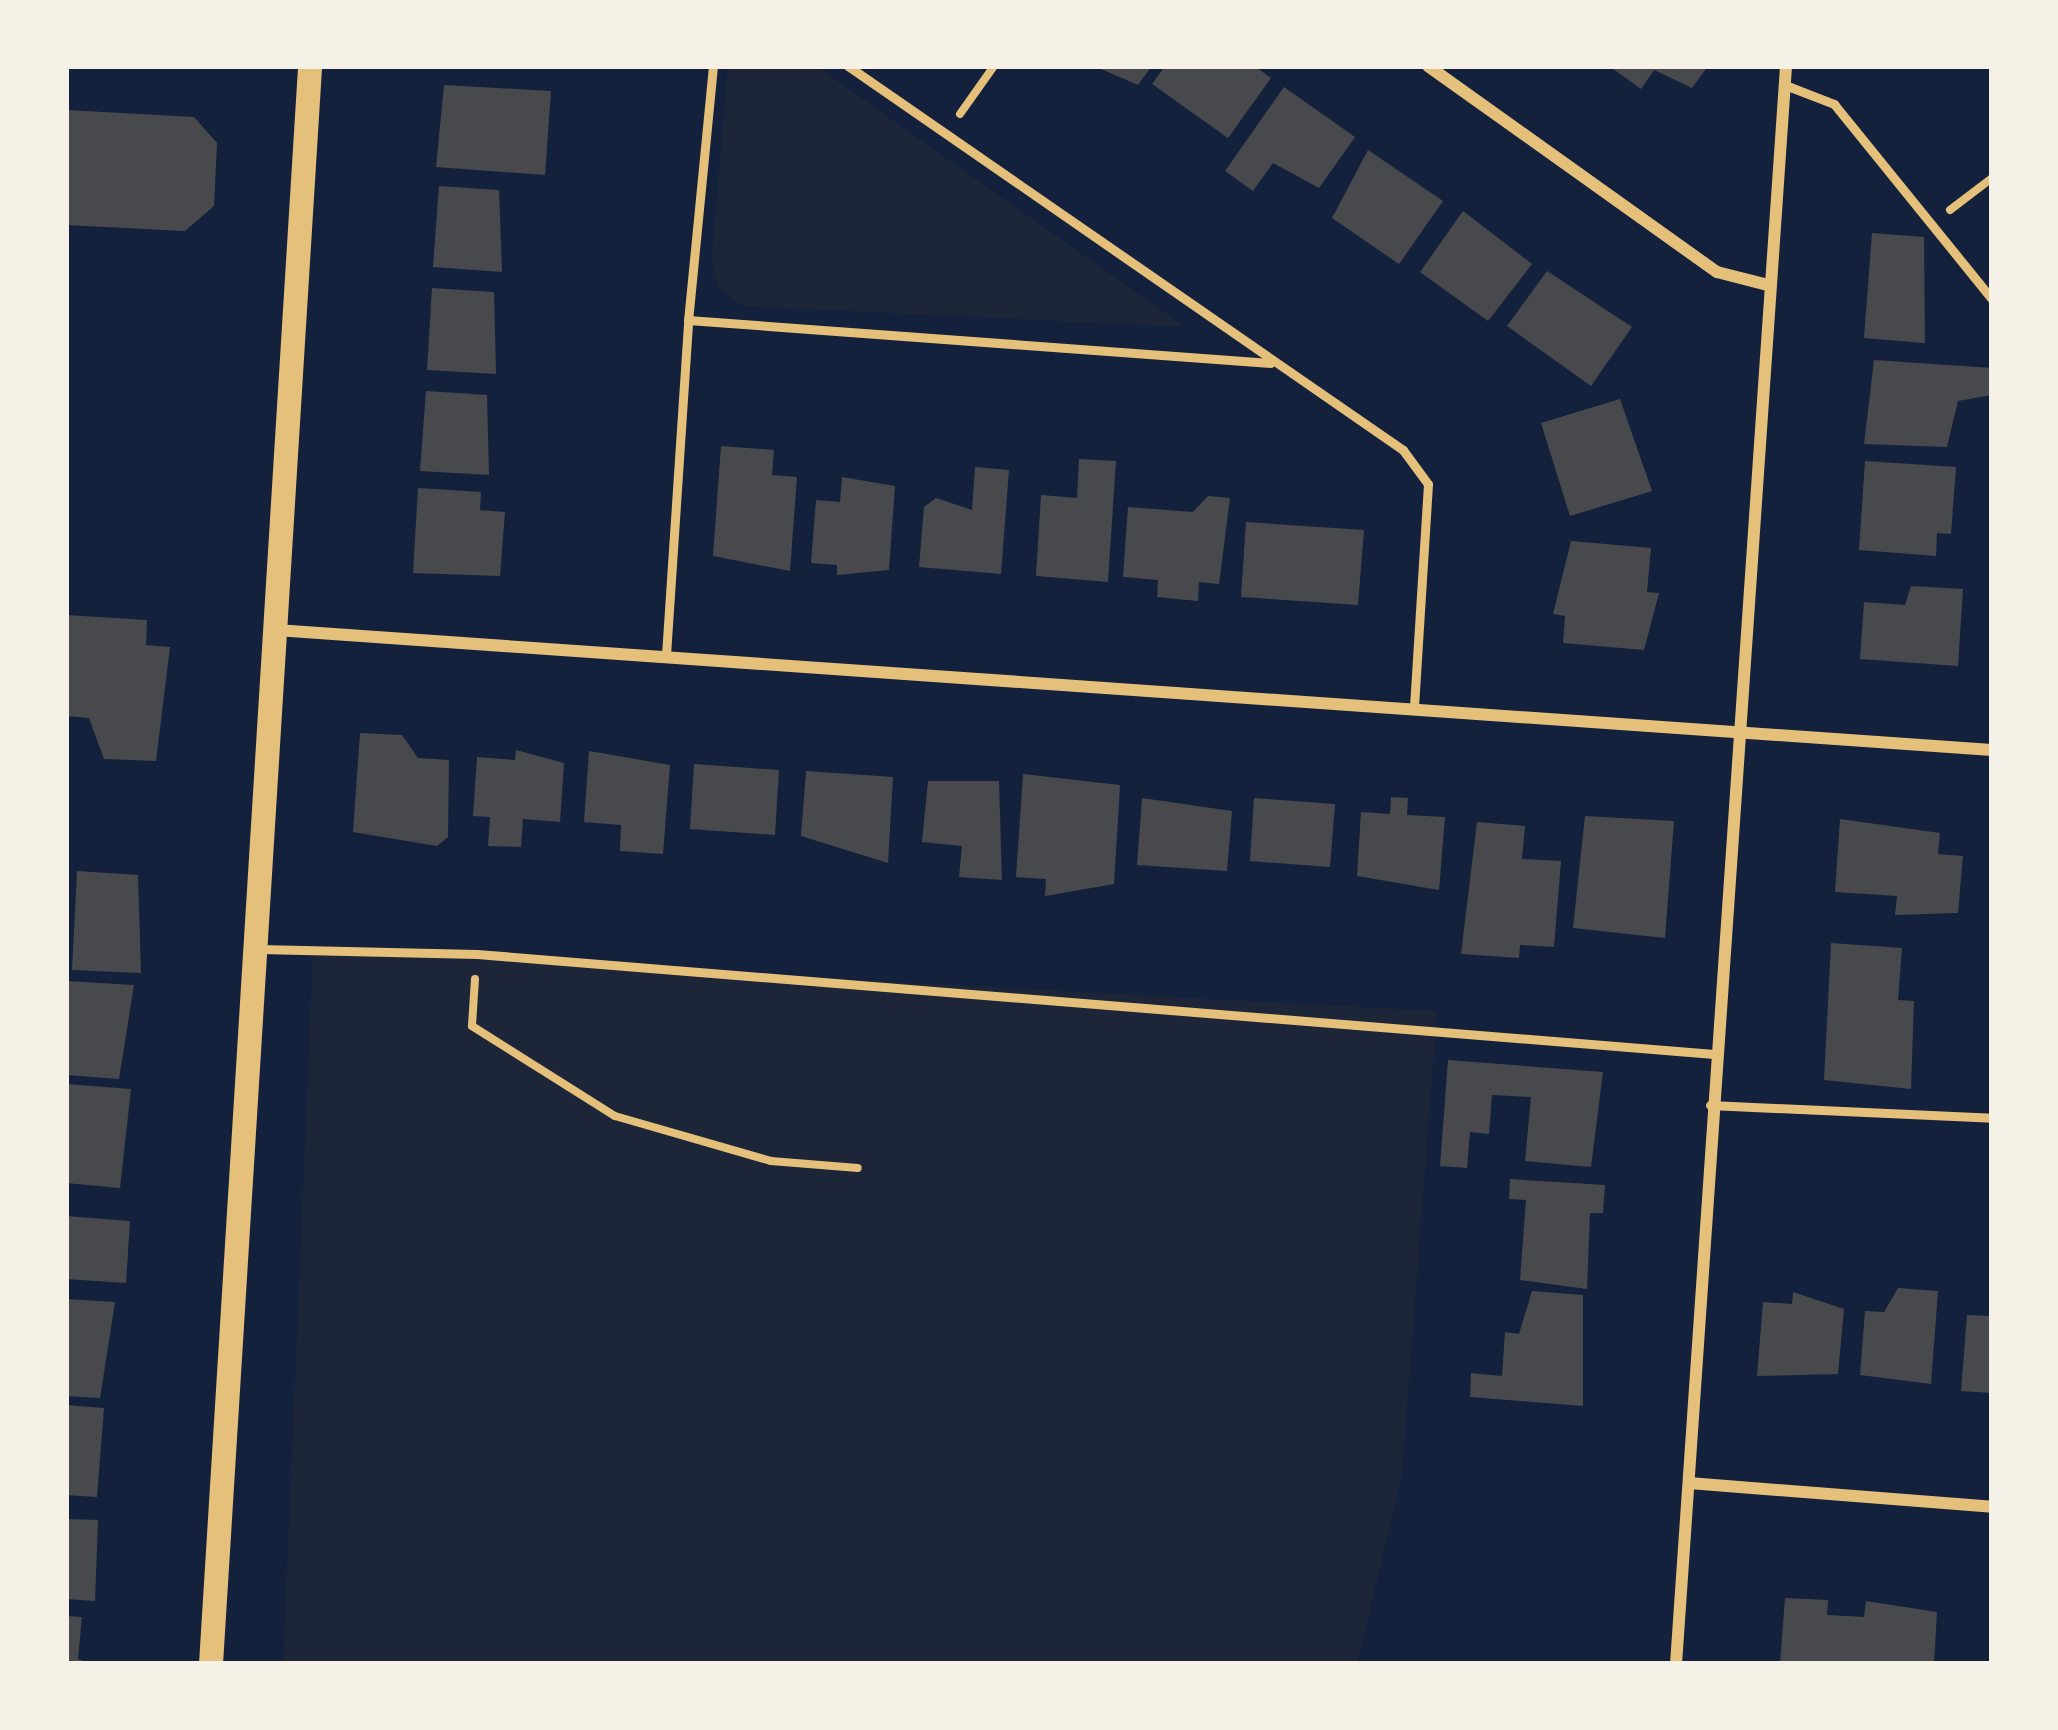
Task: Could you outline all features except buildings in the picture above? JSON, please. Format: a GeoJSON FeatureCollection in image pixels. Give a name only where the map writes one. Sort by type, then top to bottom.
{"type":"FeatureCollection","features":[{"type":"Feature","properties":{"kind":"main road"},"geometry":{"type":"LineString","coordinates":[[211,1664],[310,66]]}},
{"type":"Feature","properties":{"kind":"street"},"geometry":{"type":"LineString","coordinates":[[1428,66],[1717,272],[1768,285]]}},
{"type":"Feature","properties":{"kind":"street"},"geometry":{"type":"LineString","coordinates":[[1676,1664],[1708,1105],[1786,66]]}},
{"type":"Feature","properties":{"kind":"street"},"geometry":{"type":"LineString","coordinates":[[275,629],[1992,750]]}},
{"type":"Feature","properties":{"kind":"street"},"geometry":{"type":"LineString","coordinates":[[1689,1484],[1992,1508]]}},
{"type":"Feature","properties":{"kind":"lane"},"geometry":{"type":"LineString","coordinates":[[666,655],[688,320],[713,66]]}},
{"type":"Feature","properties":{"kind":"lane"},"geometry":{"type":"LineString","coordinates":[[848,66],[1403,450],[1428,484],[1414,707]]}},
{"type":"Feature","properties":{"kind":"lane"},"geometry":{"type":"LineString","coordinates":[[1785,85],[1834,104],[1992,299]]}},
{"type":"Feature","properties":{"kind":"lane"},"geometry":{"type":"LineString","coordinates":[[688,320],[1276,364]]}},
{"type":"Feature","properties":{"kind":"lane"},"geometry":{"type":"LineString","coordinates":[[256,949],[477,954],[1714,1054]]}},
{"type":"Feature","properties":{"kind":"lane"},"geometry":{"type":"LineString","coordinates":[[1708,1105],[1992,1118]]}},
{"type":"Feature","properties":{"kind":"path"},"geometry":{"type":"LineString","coordinates":[[947,133],[994,66]]}},
{"type":"Feature","properties":{"kind":"path"},"geometry":{"type":"LineString","coordinates":[[1931,224],[1992,178]]}},
{"type":"Feature","properties":{"kind":"path"},"geometry":{"type":"LineString","coordinates":[[477,954],[472,1026],[615,1116],[771,1161],[858,1168]]}},
{"type":"Feature","properties":{"kind":"shaded area"},"geometry":{"type":"Polygon","coordinates":[[[728,66],[816,66],[1185,327],[742,306],[719,287],[711,262],[728,66]]]}},
{"type":"Feature","properties":{"kind":"shaded area"},"geometry":{"type":"Polygon","coordinates":[[[313,951],[1437,1011],[1402,1476],[1357,1664],[283,1664],[313,951]]]}}]}
